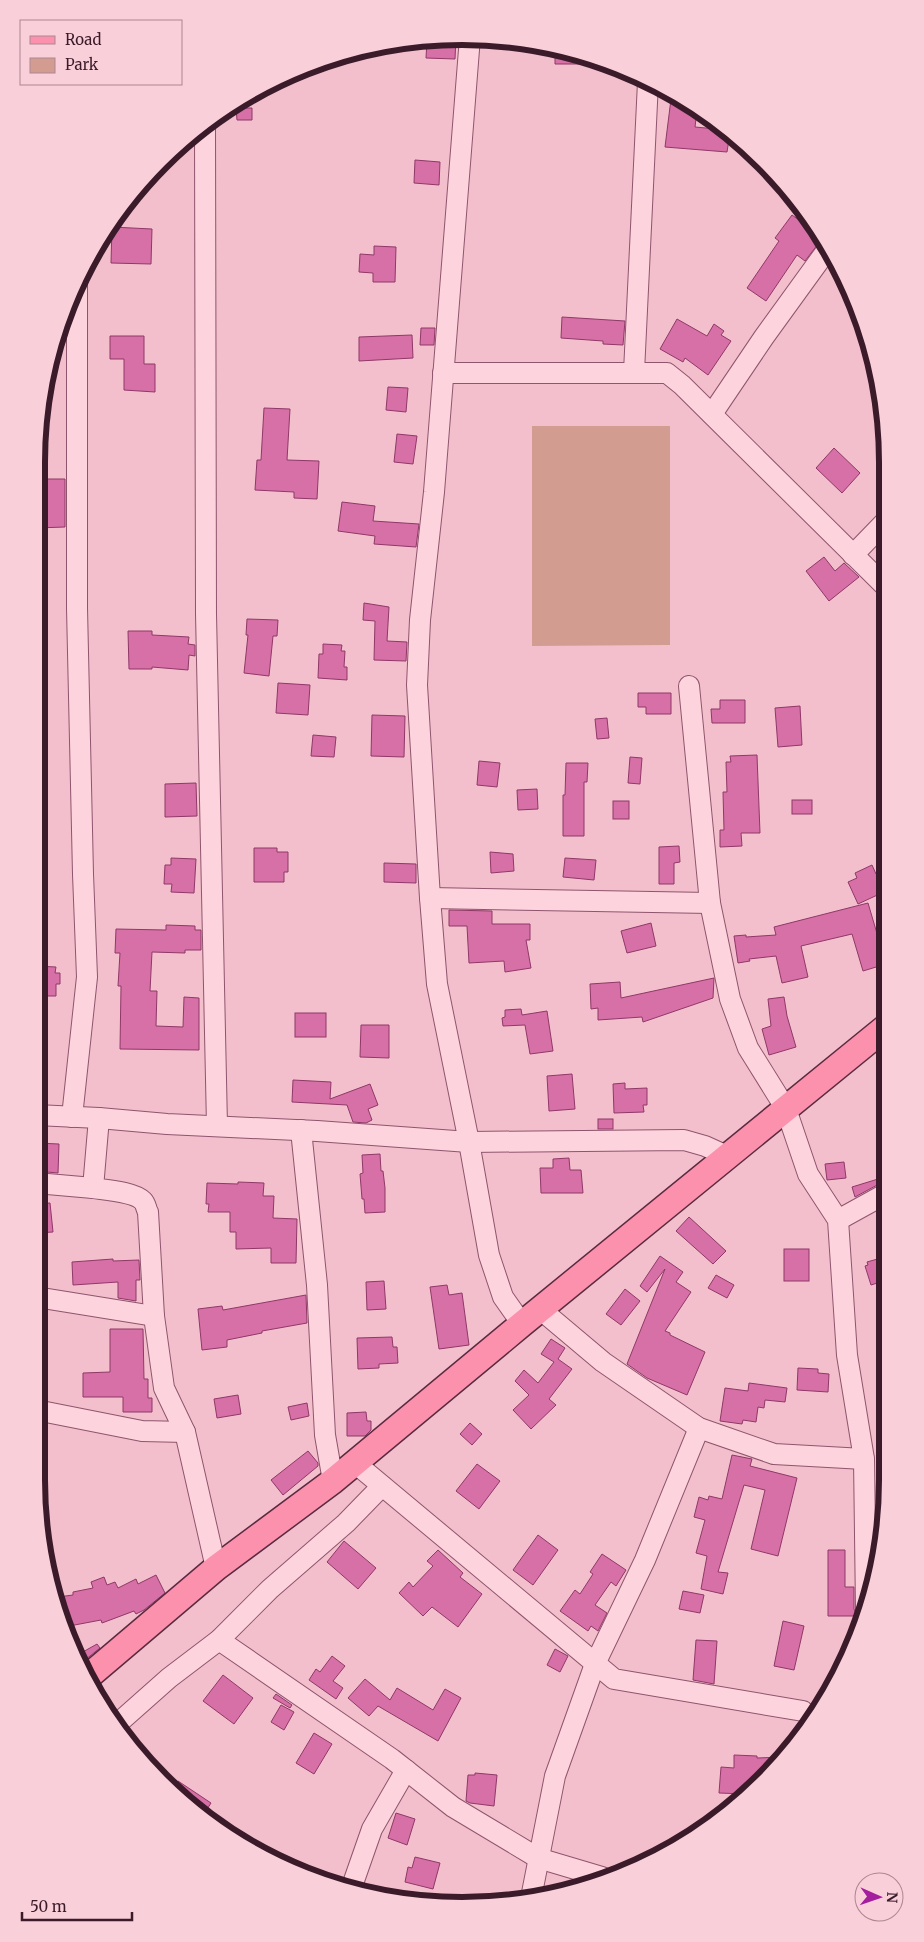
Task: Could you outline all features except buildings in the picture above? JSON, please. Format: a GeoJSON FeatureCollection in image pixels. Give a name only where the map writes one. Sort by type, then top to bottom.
{"type":"FeatureCollection","features":[{"type":"Feature","properties":{"kind":"main road"},"geometry":{"type":"LineString","coordinates":[[93,1673],[216,1568],[334,1481],[879,1032]]}},
{"type":"Feature","properties":{"kind":"street"},"geometry":{"type":"LineString","coordinates":[[469,45],[434,492],[420,620],[417,685],[437,984],[469,1142],[489,1256],[503,1297],[700,1428],[774,1454],[864,1459]]}},
{"type":"Feature","properties":{"kind":"street"},"geometry":{"type":"LineString","coordinates":[[634,372],[648,89]]}},
{"type":"Feature","properties":{"kind":"street"},"geometry":{"type":"LineString","coordinates":[[205,133],[206,614],[217,1126]]}},
{"type":"Feature","properties":{"kind":"street"},"geometry":{"type":"LineString","coordinates":[[712,414],[764,337],[823,255]]}},
{"type":"Feature","properties":{"kind":"street"},"geometry":{"type":"LineString","coordinates":[[72,1116],[87,977],[77,608],[77,302]]}},
{"type":"Feature","properties":{"kind":"street"},"geometry":{"type":"LineString","coordinates":[[443,373],[667,373],[712,414],[879,580]]}},
{"type":"Feature","properties":{"kind":"street"},"geometry":{"type":"LineString","coordinates":[[853,555],[879,528]]}},
{"type":"Feature","properties":{"kind":"street"},"geometry":{"type":"LineString","coordinates":[[689,686],[710,903],[730,999],[748,1048],[786,1109],[808,1174],[838,1220],[847,1355],[864,1459],[866,1585]]}},
{"type":"Feature","properties":{"kind":"street"},"geometry":{"type":"LineString","coordinates":[[430,898],[710,903]]}},
{"type":"Feature","properties":{"kind":"street"},"geometry":{"type":"LineString","coordinates":[[45,1115],[469,1142],[684,1140],[705,1146],[727,1156]]}},
{"type":"Feature","properties":{"kind":"street"},"geometry":{"type":"LineString","coordinates":[[94,1188],[99,1118]]}},
{"type":"Feature","properties":{"kind":"street"},"geometry":{"type":"LineString","coordinates":[[302,1130],[316,1285],[325,1436],[334,1481]]}},
{"type":"Feature","properties":{"kind":"street"},"geometry":{"type":"LineString","coordinates":[[45,1184],[94,1188],[128,1194],[144,1202],[148,1212],[154,1316],[164,1388],[185,1432],[216,1568]]}},
{"type":"Feature","properties":{"kind":"street"},"geometry":{"type":"LineString","coordinates":[[838,1220],[879,1197]]}},
{"type":"Feature","properties":{"kind":"street"},"geometry":{"type":"LineString","coordinates":[[45,1298],[154,1316]]}},
{"type":"Feature","properties":{"kind":"street"},"geometry":{"type":"LineString","coordinates":[[45,1412],[142,1432],[185,1432]]}},
{"type":"Feature","properties":{"kind":"street"},"geometry":{"type":"LineString","coordinates":[[532,1891],[555,1776],[595,1664],[645,1560],[700,1428]]}},
{"type":"Feature","properties":{"kind":"street"},"geometry":{"type":"LineString","coordinates":[[355,1463],[614,1679],[806,1716]]}},
{"type":"Feature","properties":{"kind":"street"},"geometry":{"type":"LineString","coordinates":[[121,1720],[169,1678],[219,1640],[270,1589],[346,1523],[382,1486]]}},
{"type":"Feature","properties":{"kind":"street"},"geometry":{"type":"LineString","coordinates":[[219,1640],[406,1770],[453,1807],[538,1858],[596,1875]]}},
{"type":"Feature","properties":{"kind":"street"},"geometry":{"type":"LineString","coordinates":[[353,1883],[372,1829],[406,1770]]}},
{"type":"Feature","properties":{"kind":"green space"},"geometry":{"type":"Polygon","coordinates":[[[532,426],[670,426],[670,645],[532,646],[532,426]]]}}]}
